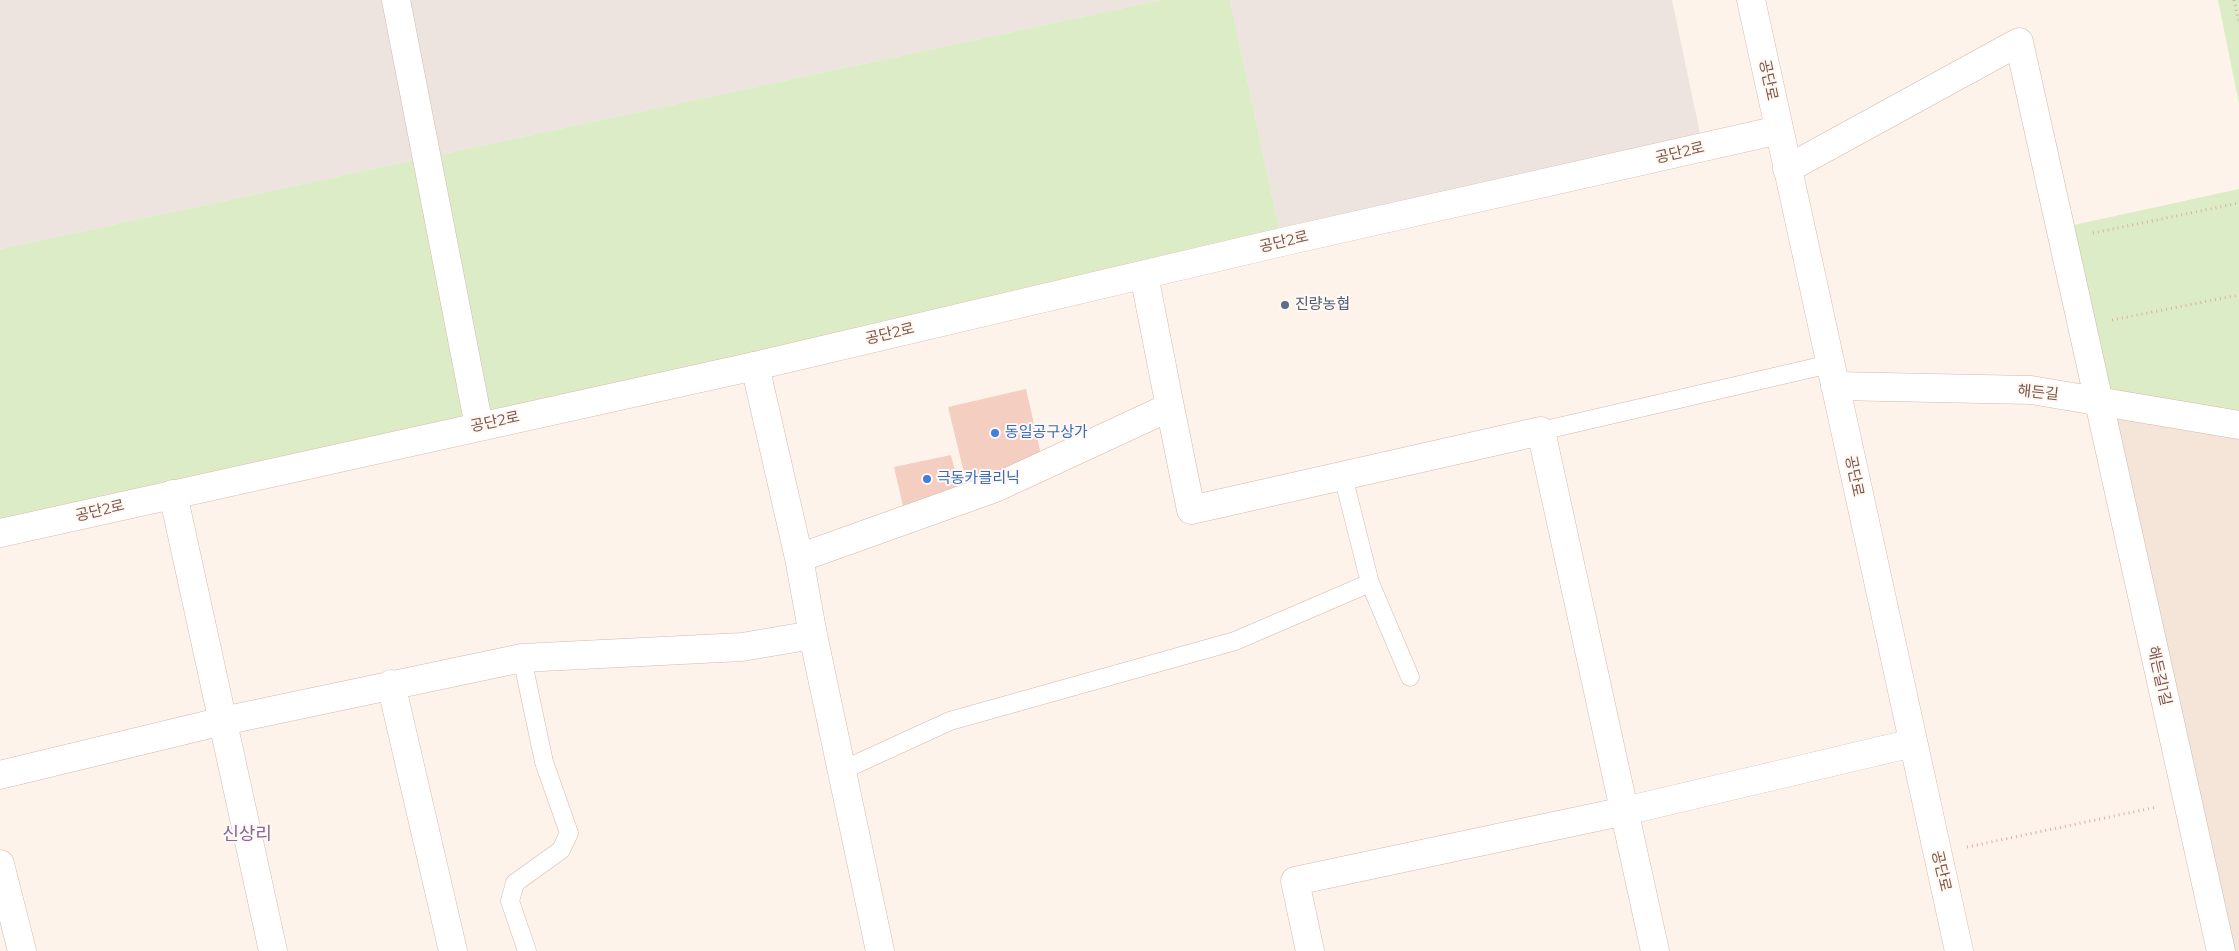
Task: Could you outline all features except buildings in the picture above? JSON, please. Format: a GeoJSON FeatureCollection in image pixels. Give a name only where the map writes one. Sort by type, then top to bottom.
{"type":"FeatureCollection","features":[{"type":"Feature","properties":{"kind":"street"},"geometry":{"type":"LineString","coordinates":[[396,0],[479,426]]}},
{"type":"Feature","properties":{"kind":"street","name":"공단로"},"geometry":{"type":"LineString","coordinates":[[1751,0],[1959,951]]}},
{"type":"Feature","properties":{"kind":"street","name":"해든길1길"},"geometry":{"type":"LineString","coordinates":[[1787,168],[2019,42],[2221,951]]}},
{"type":"Feature","properties":{"kind":"street","name":"공단2로"},"geometry":{"type":"LineString","coordinates":[[0,533],[755,366],[1779,130]]}},
{"type":"Feature","properties":{"kind":"street"},"geometry":{"type":"LineString","coordinates":[[1144,275],[1191,510],[1540,431],[1655,951]]}},
{"type":"Feature","properties":{"kind":"street"},"geometry":{"type":"LineString","coordinates":[[755,366],[799,558],[813,635],[880,951]]}},
{"type":"Feature","properties":{"kind":"street","name":"해든길"},"geometry":{"type":"LineString","coordinates":[[1833,375],[2031,390],[2239,424]]}},
{"type":"Feature","properties":{"kind":"street"},"geometry":{"type":"LineString","coordinates":[[799,558],[995,488],[1170,407]]}},
{"type":"Feature","properties":{"kind":"street"},"geometry":{"type":"LineString","coordinates":[[172,494],[273,951]]}},
{"type":"Feature","properties":{"kind":"street"},"geometry":{"type":"LineString","coordinates":[[0,775],[223,721],[391,684],[522,658],[742,648],[813,635]]}},
{"type":"Feature","properties":{"kind":"street"},"geometry":{"type":"LineString","coordinates":[[391,684],[453,951]]}},
{"type":"Feature","properties":{"kind":"street"},"geometry":{"type":"LineString","coordinates":[[1310,951],[1295,881],[1625,811],[1913,743]]}},
{"type":"Feature","properties":{"kind":"street"},"geometry":{"type":"LineString","coordinates":[[0,864],[22,951]]}},
{"type":"Feature","properties":{"kind":"lane"},"geometry":{"type":"LineString","coordinates":[[1540,431],[1833,375]]}},
{"type":"Feature","properties":{"kind":"lane"},"geometry":{"type":"LineString","coordinates":[[1343,476],[1370,583],[1410,677]]}},
{"type":"Feature","properties":{"kind":"lane"},"geometry":{"type":"LineString","coordinates":[[843,770],[950,721],[1235,641],[1370,583]]}},
{"type":"Feature","properties":{"kind":"lane"},"geometry":{"type":"LineString","coordinates":[[522,658],[544,762],[569,833],[561,850],[514,883],[510,901],[527,951]]}},
{"type":"Feature","properties":{"kind":"path"},"geometry":{"type":"LineString","coordinates":[[2234,0],[2239,23]]}},
{"type":"Feature","properties":{"kind":"path"},"geometry":{"type":"LineString","coordinates":[[2063,240],[2239,204]]}},
{"type":"Feature","properties":{"kind":"path"},"geometry":{"type":"LineString","coordinates":[[2082,326],[2239,294]]}},
{"type":"Feature","properties":{"kind":"path"},"geometry":{"type":"LineString","coordinates":[[1937,853],[2187,800]]}},
{"type":"Feature","properties":{"kind":"shaded area"},"geometry":{"type":"Polygon","coordinates":[[[0,0],[1161,0],[0,249],[0,0]]]}},
{"type":"Feature","properties":{"kind":"shaded area"},"geometry":{"type":"Polygon","coordinates":[[[1230,0],[1672,0],[1703,148],[1282,242],[1230,0]]]}},
{"type":"Feature","properties":{"kind":"shaded area"},"geometry":{"type":"Polygon","coordinates":[[[2098,401],[2239,425],[2239,951],[2221,951],[2098,401]]]}},
{"type":"Feature","properties":{"kind":"green space"},"geometry":{"type":"Polygon","coordinates":[[[1161,0],[1230,0],[1282,242],[0,529],[0,249],[1161,0]]]}},
{"type":"Feature","properties":{"kind":"green space"},"geometry":{"type":"Polygon","coordinates":[[[2218,0],[2239,0],[2239,104],[2218,0]]]}},
{"type":"Feature","properties":{"kind":"green space"},"geometry":{"type":"Polygon","coordinates":[[[2239,189],[2239,425],[2098,401],[2060,228],[2239,189]]]}},
{"type":"Feature","properties":{"kind":"place","name":"진량농협"},"geometry":{"type":"Point","coordinates":[1285,305]}},
{"type":"Feature","properties":{"kind":"place","name":"동일공구상가"},"geometry":{"type":"Point","coordinates":[995,433]}},
{"type":"Feature","properties":{"kind":"place","name":"극동카클리닉"},"geometry":{"type":"Point","coordinates":[927,479]}},
{"type":"Feature","properties":{"kind":"district","name":"신상리"},"geometry":{"type":"Point","coordinates":[247,835]}}]}
